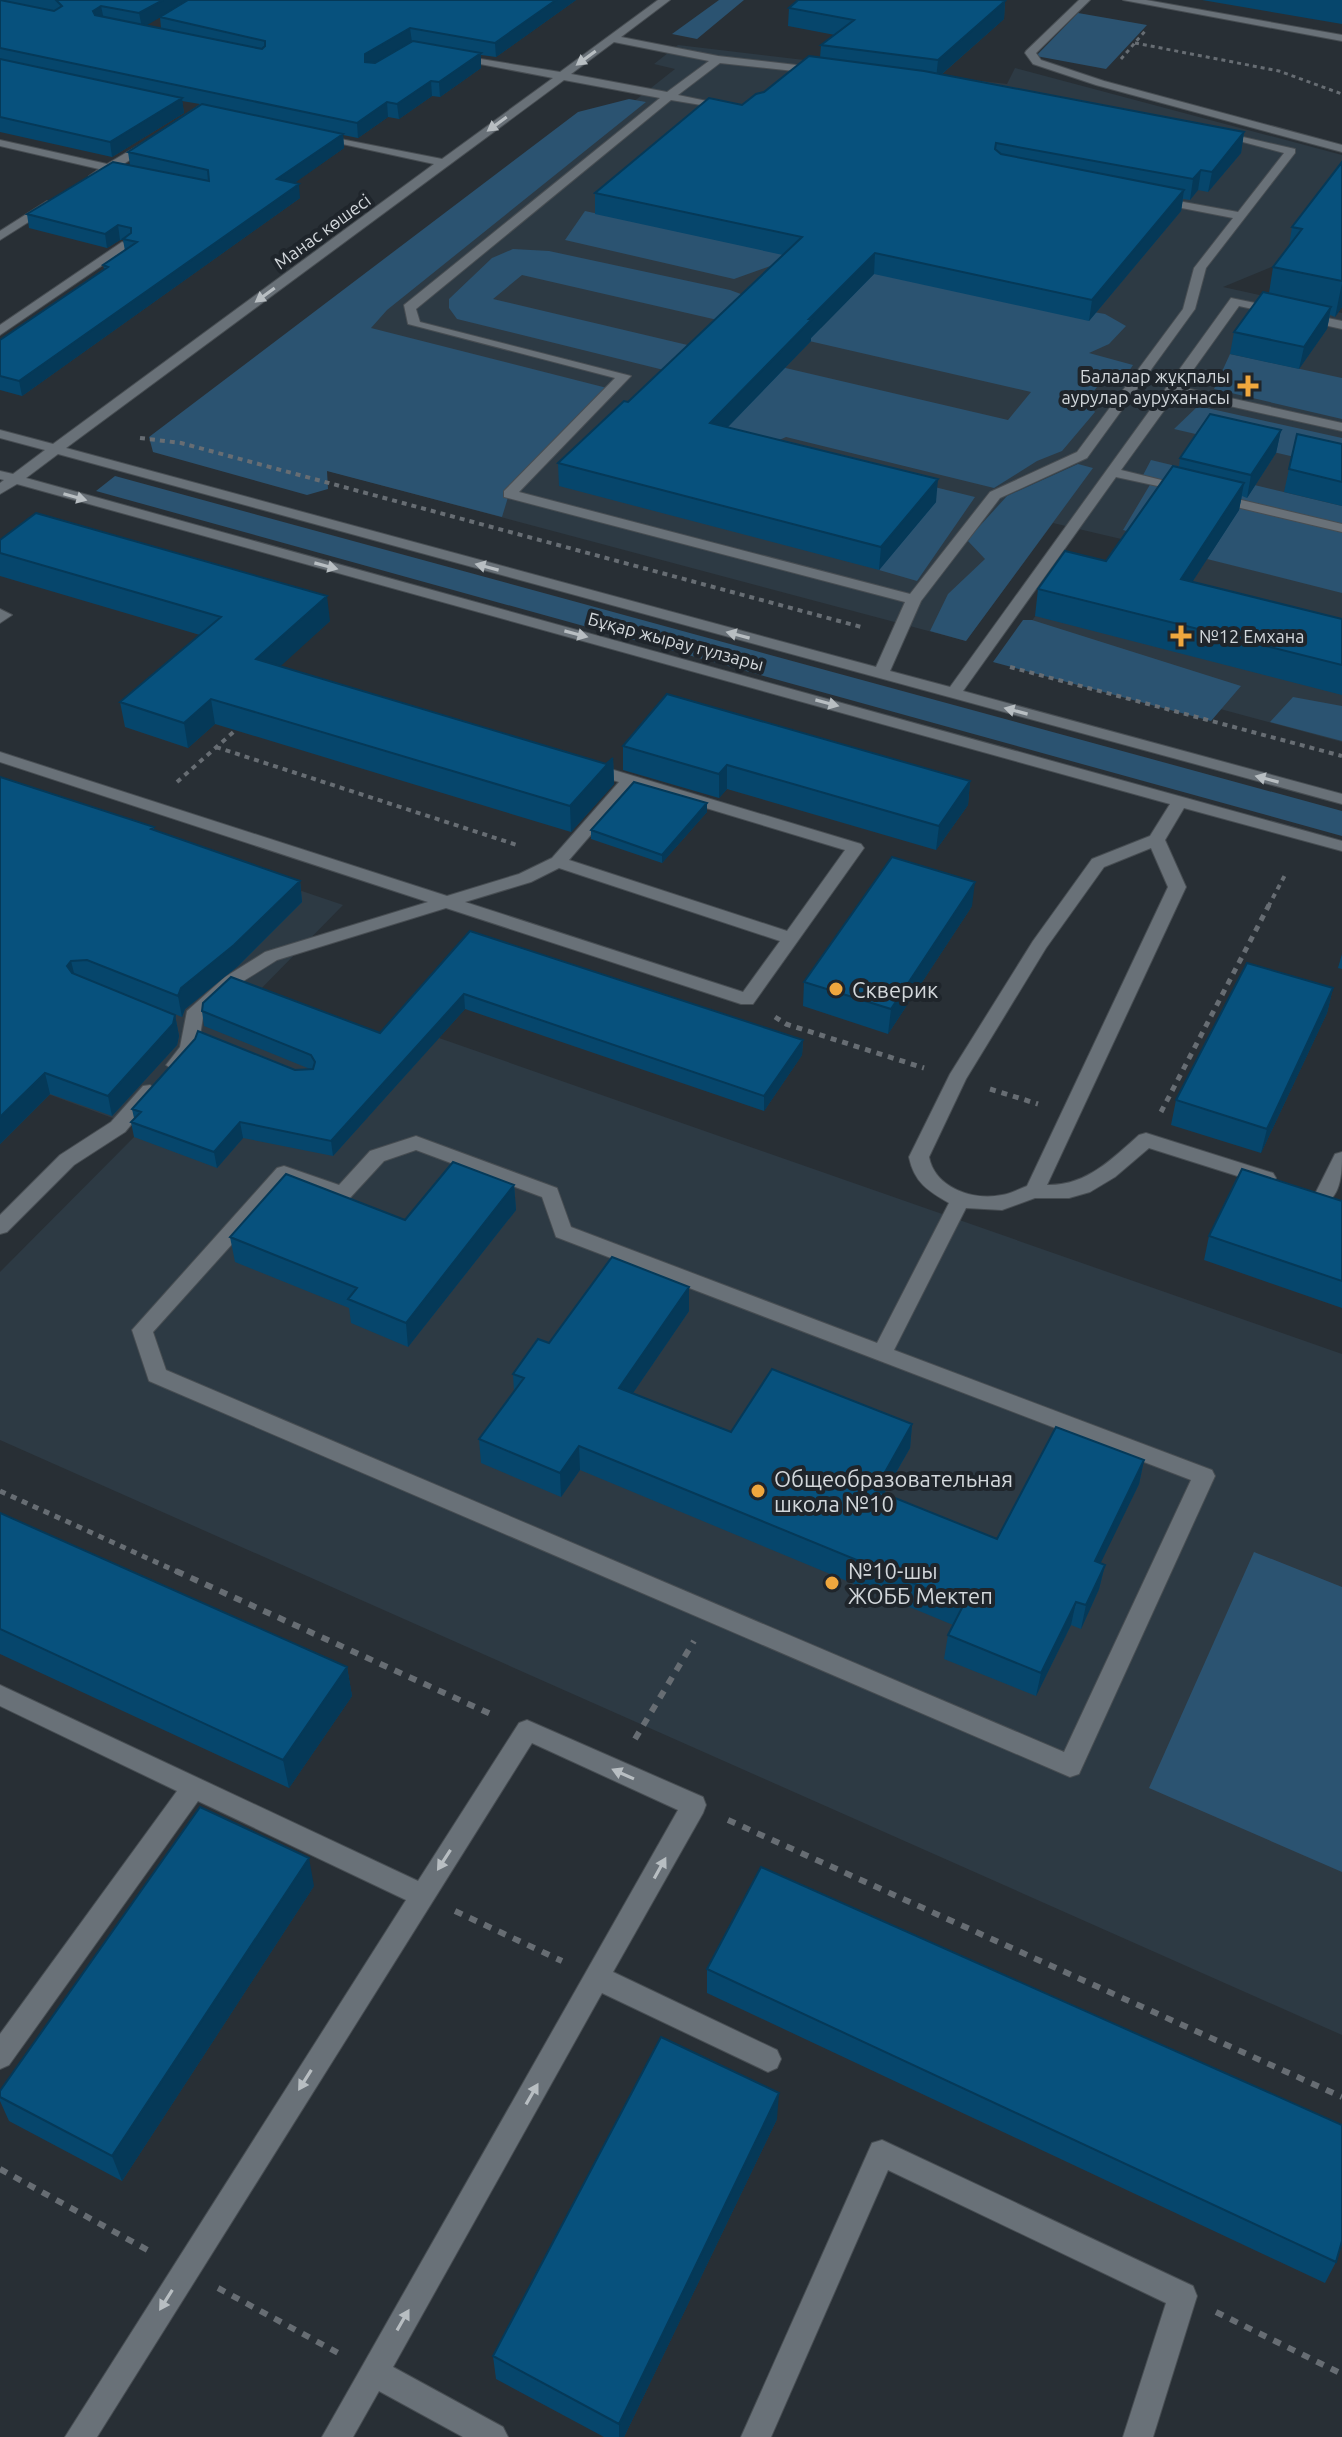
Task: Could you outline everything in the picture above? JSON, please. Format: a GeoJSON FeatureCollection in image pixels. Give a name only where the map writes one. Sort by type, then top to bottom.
{"type":"FeatureCollection","features":[{"type":"Feature","properties":{"kind":"street","name":"Манас көшесі"},"geometry":{"type":"LineString","coordinates":[[0,490],[7,477],[56,449],[665,0]]}},
{"type":"Feature","properties":{"kind":"street"},"geometry":{"type":"LineString","coordinates":[[1085,0],[1030,53],[1037,62],[1100,83],[1342,149]]}},
{"type":"Feature","properties":{"kind":"street"},"geometry":{"type":"LineString","coordinates":[[1128,0],[1342,38]]}},
{"type":"Feature","properties":{"kind":"street"},"geometry":{"type":"LineString","coordinates":[[613,39],[718,59],[834,73]]}},
{"type":"Feature","properties":{"kind":"street"},"geometry":{"type":"LineString","coordinates":[[441,54],[746,110]]}},
{"type":"Feature","properties":{"kind":"street"},"geometry":{"type":"LineString","coordinates":[[718,59],[409,308],[414,324],[624,376],[509,494],[914,600]]}},
{"type":"Feature","properties":{"kind":"street"},"geometry":{"type":"LineString","coordinates":[[793,79],[805,69]]}},
{"type":"Feature","properties":{"kind":"street"},"geometry":{"type":"LineString","coordinates":[[881,674],[914,600],[995,495],[1082,455],[1189,309],[1200,268],[1291,151],[1199,129]]}},
{"type":"Feature","properties":{"kind":"street"},"geometry":{"type":"LineString","coordinates":[[309,134],[444,163]]}},
{"type":"Feature","properties":{"kind":"street"},"geometry":{"type":"LineString","coordinates":[[85,183],[161,136]]}},
{"type":"Feature","properties":{"kind":"street"},"geometry":{"type":"LineString","coordinates":[[0,143],[123,171]]}},
{"type":"Feature","properties":{"kind":"street"},"geometry":{"type":"LineString","coordinates":[[1136,195],[1242,216]]}},
{"type":"Feature","properties":{"kind":"street"},"geometry":{"type":"LineString","coordinates":[[0,236],[61,198]]}},
{"type":"Feature","properties":{"kind":"street"},"geometry":{"type":"LineString","coordinates":[[1,330],[126,245]]}},
{"type":"Feature","properties":{"kind":"street"},"geometry":{"type":"LineString","coordinates":[[953,694],[1236,301],[1342,325]]}},
{"type":"Feature","properties":{"kind":"street"},"geometry":{"type":"LineString","coordinates":[[1173,389],[1342,427]]}},
{"type":"Feature","properties":{"kind":"street","name":"Бұқар жырау гүлзары"},"geometry":{"type":"LineString","coordinates":[[0,434],[1342,799]]}},
{"type":"Feature","properties":{"kind":"street"},"geometry":{"type":"LineString","coordinates":[[1111,472],[1342,528]]}},
{"type":"Feature","properties":{"kind":"street","name":"Бұқар жырау гүлзары"},"geometry":{"type":"LineString","coordinates":[[7,477],[1342,846]]}},
{"type":"Feature","properties":{"kind":"street"},"geometry":{"type":"LineString","coordinates":[[0,757],[747,1000],[855,848],[571,762]]}},
{"type":"Feature","properties":{"kind":"street"},"geometry":{"type":"LineString","coordinates":[[0,1227],[67,1160],[118,1127],[189,1048],[194,1015],[222,989],[271,956],[446,904],[525,878],[558,862],[630,780]]}},
{"type":"Feature","properties":{"kind":"street"},"geometry":{"type":"LineString","coordinates":[[1180,800],[1156,840],[1098,863],[1039,945],[957,1079],[919,1157],[922,1172],[934,1185],[960,1201],[1002,1203],[1034,1191],[1054,1194],[1077,1191],[1106,1176],[1146,1140],[1280,1182]]}},
{"type":"Feature","properties":{"kind":"street"},"geometry":{"type":"LineString","coordinates":[[1034,1191],[1073,1114],[1177,887],[1156,840]]}},
{"type":"Feature","properties":{"kind":"street"},"geometry":{"type":"LineString","coordinates":[[558,862],[791,938]]}},
{"type":"Feature","properties":{"kind":"street"},"geometry":{"type":"LineString","coordinates":[[416,1143],[550,1193],[563,1232],[1204,1476],[1070,1766],[711,1612],[157,1375],[142,1330],[284,1173],[342,1194],[377,1156],[416,1143]]}},
{"type":"Feature","properties":{"kind":"street"},"geometry":{"type":"LineString","coordinates":[[1325,1197],[1342,1159]]}},
{"type":"Feature","properties":{"kind":"street"},"geometry":{"type":"LineString","coordinates":[[882,1353],[960,1201]]}},
{"type":"Feature","properties":{"kind":"street"},"geometry":{"type":"LineString","coordinates":[[0,1695],[422,1895]]}},
{"type":"Feature","properties":{"kind":"street"},"geometry":{"type":"LineString","coordinates":[[80,2437],[527,1730],[694,1805],[337,2437]]}},
{"type":"Feature","properties":{"kind":"street"},"geometry":{"type":"LineString","coordinates":[[0,2056],[193,1788]]}},
{"type":"Feature","properties":{"kind":"street"},"geometry":{"type":"LineString","coordinates":[[598,1978],[768,2059]]}},
{"type":"Feature","properties":{"kind":"street"},"geometry":{"type":"LineString","coordinates":[[756,2437],[882,2153],[1183,2296],[1138,2437]]}},
{"type":"Feature","properties":{"kind":"street"},"geometry":{"type":"LineString","coordinates":[[373,2372],[493,2437]]}},
{"type":"Feature","properties":{"kind":"path"},"geometry":{"type":"LineString","coordinates":[[1100,83],[1165,8]]}},
{"type":"Feature","properties":{"kind":"path"},"geometry":{"type":"LineString","coordinates":[[1135,43],[1279,71],[1342,94]]}},
{"type":"Feature","properties":{"kind":"path"},"geometry":{"type":"LineString","coordinates":[[127,436],[181,443],[899,637]]}},
{"type":"Feature","properties":{"kind":"path"},"geometry":{"type":"LineString","coordinates":[[979,658],[1342,756]]}},
{"type":"Feature","properties":{"kind":"path"},"geometry":{"type":"LineString","coordinates":[[150,807],[249,718]]}},
{"type":"Feature","properties":{"kind":"path"},"geometry":{"type":"LineString","coordinates":[[216,747],[507,841],[558,862]]}},
{"type":"Feature","properties":{"kind":"path"},"geometry":{"type":"LineString","coordinates":[[1146,1140],[1285,875]]}},
{"type":"Feature","properties":{"kind":"path"},"geometry":{"type":"LineString","coordinates":[[0,1491],[527,1730]]}},
{"type":"Feature","properties":{"kind":"path"},"geometry":{"type":"LineString","coordinates":[[615,1770],[711,1612]]}},
{"type":"Feature","properties":{"kind":"path"},"geometry":{"type":"LineString","coordinates":[[694,1805],[1342,2097]]}},
{"type":"Feature","properties":{"kind":"path"},"geometry":{"type":"LineString","coordinates":[[422,1895],[598,1978]]}},
{"type":"Feature","properties":{"kind":"path"},"geometry":{"type":"LineString","coordinates":[[1183,2296],[1342,2374]]}},
{"type":"Feature","properties":{"kind":"shaded area"},"geometry":{"type":"Polygon","coordinates":[[[719,0],[744,0],[697,39],[672,34],[719,0]]]}},
{"type":"Feature","properties":{"kind":"shaded area"},"geometry":{"type":"Polygon","coordinates":[[[1078,13],[1147,25],[1106,69],[1036,56],[1078,13]]]}},
{"type":"Feature","properties":{"kind":"shaded area"},"geometry":{"type":"Polygon","coordinates":[[[678,45],[1007,84],[1015,68],[1342,155],[1342,188],[1286,261],[1223,287],[1342,313],[1342,742],[1010,652],[1062,578],[1113,575],[1134,542],[1053,523],[966,641],[178,431],[618,114],[675,69],[654,64],[678,45]]]}},
{"type":"Feature","properties":{"kind":"shaded area"},"geometry":{"type":"Polygon","coordinates":[[[629,99],[646,102],[387,310],[371,328],[611,389],[509,494],[502,517],[327,471],[328,489],[307,495],[153,452],[149,437],[578,112],[629,99]]]}},
{"type":"Feature","properties":{"kind":"shaded area"},"geometry":{"type":"Polygon","coordinates":[[[585,211],[796,257],[734,279],[565,240],[585,211]]]}},
{"type":"Feature","properties":{"kind":"shaded area"},"geometry":{"type":"Polygon","coordinates":[[[513,249],[549,251],[730,290],[757,300],[761,330],[522,275],[493,299],[734,356],[680,374],[457,319],[449,308],[449,299],[492,258],[513,249]]]}},
{"type":"Feature","properties":{"kind":"shaded area"},"geometry":{"type":"Polygon","coordinates":[[[848,269],[1105,314],[1126,326],[1109,344],[1089,353],[1133,365],[1122,382],[1104,378],[1087,400],[1095,412],[1062,451],[1037,461],[994,488],[786,437],[777,441],[727,428],[767,386],[756,361],[1008,420],[1031,392],[783,335],[795,322],[821,328],[857,291],[848,269]]]}},
{"type":"Feature","properties":{"kind":"shaded area"},"geometry":{"type":"Polygon","coordinates":[[[1230,354],[1342,378],[1342,419],[1214,389],[1230,354]]]}},
{"type":"Feature","properties":{"kind":"shaded area"},"geometry":{"type":"Polygon","coordinates":[[[1198,406],[1342,438],[1342,468],[1174,429],[1198,406]]]}},
{"type":"Feature","properties":{"kind":"shaded area"},"geometry":{"type":"Polygon","coordinates":[[[781,449],[975,497],[917,581],[879,570],[935,502],[781,449]]]}},
{"type":"Feature","properties":{"kind":"shaded area"},"geometry":{"type":"Polygon","coordinates":[[[1151,460],[1342,506],[1342,593],[1207,559],[1229,525],[1140,535],[1123,530],[1151,483],[1141,479],[1151,460]]]}},
{"type":"Feature","properties":{"kind":"shaded area"},"geometry":{"type":"Polygon","coordinates":[[[1078,464],[1093,468],[966,641],[930,631],[948,594],[985,559],[967,540],[1007,496],[1078,464]]]}},
{"type":"Feature","properties":{"kind":"shaded area"},"geometry":{"type":"Polygon","coordinates":[[[115,476],[1342,811],[1342,836],[96,491],[115,476]]]}},
{"type":"Feature","properties":{"kind":"shaded area"},"geometry":{"type":"Polygon","coordinates":[[[1023,620],[1032,620],[1241,686],[1211,721],[993,662],[1023,620]]]}},
{"type":"Feature","properties":{"kind":"shaded area"},"geometry":{"type":"Polygon","coordinates":[[[1293,697],[1342,706],[1342,741],[1270,722],[1293,697]]]}},
{"type":"Feature","properties":{"kind":"shaded area","name":"№10-шы ЖОББ Мектеп"},"geometry":{"type":"Polygon","coordinates":[[[202,857],[343,905],[256,994],[418,1061],[439,1038],[1342,1354],[1342,2035],[0,1440],[0,1272],[142,1129],[0,1076],[202,857]]]}},
{"type":"Feature","properties":{"kind":"shaded area"},"geometry":{"type":"Polygon","coordinates":[[[1254,1552],[1342,1587],[1342,1872],[1149,1788],[1254,1552]]]}},
{"type":"Feature","properties":{"kind":"building"},"geometry":{"type":"Polygon","coordinates":[[[0,0],[54,11],[62,6],[56,0],[163,0],[139,13],[101,6],[93,11],[95,15],[262,49],[265,41],[160,17],[188,0],[556,0],[495,43],[410,28],[365,54],[365,62],[375,63],[413,41],[481,53],[439,82],[431,81],[397,104],[387,102],[357,123],[0,48],[0,0]]]}},
{"type":"Feature","properties":{"kind":"building"},"geometry":{"type":"Polygon","coordinates":[[[798,0],[1005,1],[938,60],[821,45],[854,20],[789,8],[798,0]]]}},
{"type":"Feature","properties":{"kind":"building"},"geometry":{"type":"Polygon","coordinates":[[[809,56],[924,71],[1244,132],[1212,172],[1201,170],[1193,179],[996,143],[995,149],[1001,154],[1184,190],[1092,300],[875,253],[710,423],[938,479],[881,547],[558,463],[624,401],[628,402],[802,237],[595,193],[709,98],[742,105],[764,92],[809,56]]]}},
{"type":"Feature","properties":{"kind":"building"},"geometry":{"type":"Polygon","coordinates":[[[0,59],[182,98],[110,142],[0,117],[0,59]]]}},
{"type":"Feature","properties":{"kind":"building"},"geometry":{"type":"Polygon","coordinates":[[[202,104],[343,134],[277,179],[299,184],[19,381],[0,376],[0,340],[108,267],[103,265],[137,242],[123,239],[131,233],[131,228],[118,225],[105,234],[27,214],[113,162],[209,181],[208,170],[128,152],[202,104]]]}},
{"type":"Feature","properties":{"kind":"building"},"geometry":{"type":"Polygon","coordinates":[[[1342,162],[1342,281],[1273,267],[1302,229],[1292,227],[1342,162]]]}},
{"type":"Feature","properties":{"kind":"building"},"geometry":{"type":"Polygon","coordinates":[[[1263,292],[1331,307],[1304,347],[1234,332],[1263,292]]]}},
{"type":"Feature","properties":{"kind":"building"},"geometry":{"type":"Polygon","coordinates":[[[1210,414],[1281,430],[1251,475],[1180,458],[1210,414]]]}},
{"type":"Feature","properties":{"kind":"building"},"geometry":{"type":"Polygon","coordinates":[[[1297,434],[1342,444],[1342,482],[1289,469],[1297,434]]]}},
{"type":"Feature","properties":{"kind":"building"},"geometry":{"type":"Polygon","coordinates":[[[1173,466],[1244,483],[1181,579],[1342,619],[1342,665],[1038,589],[1065,551],[1106,561],[1173,466]]]}},
{"type":"Feature","properties":{"kind":"building"},"geometry":{"type":"Polygon","coordinates":[[[36,513],[327,596],[256,659],[606,764],[613,758],[570,806],[211,699],[184,723],[120,702],[221,617],[0,553],[0,540],[36,513]]]}},
{"type":"Feature","properties":{"kind":"building"},"geometry":{"type":"Polygon","coordinates":[[[667,694],[970,781],[939,826],[727,765],[719,774],[623,746],[667,694]]]}},
{"type":"Feature","properties":{"kind":"building"},"geometry":{"type":"Polygon","coordinates":[[[0,777],[154,827],[151,829],[300,881],[234,945],[181,988],[178,996],[87,960],[71,961],[67,966],[72,973],[175,1015],[173,1024],[108,1096],[45,1073],[0,1117],[0,777]]]}},
{"type":"Feature","properties":{"kind":"building"},"geometry":{"type":"Polygon","coordinates":[[[634,782],[707,803],[662,855],[591,830],[634,782]]]}},
{"type":"Feature","properties":{"kind":"building"},"geometry":{"type":"Polygon","coordinates":[[[892,857],[975,882],[891,1009],[804,982],[892,857]]]}},
{"type":"Feature","properties":{"kind":"building"},"geometry":{"type":"Polygon","coordinates":[[[470,931],[803,1040],[764,1096],[464,994],[331,1141],[240,1122],[214,1152],[131,1122],[141,1112],[132,1109],[195,1039],[198,1031],[295,1070],[313,1069],[315,1062],[311,1055],[202,1011],[203,1003],[231,977],[380,1033],[470,931]]]}},
{"type":"Feature","properties":{"kind":"building"},"geometry":{"type":"Polygon","coordinates":[[[1247,963],[1333,988],[1267,1129],[1176,1100],[1247,963]]]}},
{"type":"Feature","properties":{"kind":"building"},"geometry":{"type":"Polygon","coordinates":[[[453,1162],[514,1185],[406,1323],[348,1299],[357,1288],[230,1237],[286,1174],[405,1220],[453,1162]]]}},
{"type":"Feature","properties":{"kind":"building"},"geometry":{"type":"Polygon","coordinates":[[[1242,1169],[1342,1201],[1342,1281],[1209,1236],[1242,1169]]]}},
{"type":"Feature","properties":{"kind":"building","name":"Общеобразовательная школа №10"},"geometry":{"type":"Polygon","coordinates":[[[612,1257],[689,1287],[619,1388],[731,1432],[772,1369],[912,1424],[875,1490],[997,1539],[1056,1427],[1144,1460],[1095,1561],[1105,1565],[1086,1605],[1076,1602],[1041,1673],[948,1635],[964,1604],[579,1446],[560,1473],[479,1439],[524,1378],[513,1374],[538,1339],[549,1343],[612,1257]]]}},
{"type":"Feature","properties":{"kind":"building"},"geometry":{"type":"Polygon","coordinates":[[[0,1513],[347,1667],[283,1760],[0,1629],[0,1513]]]}},
{"type":"Feature","properties":{"kind":"building"},"geometry":{"type":"Polygon","coordinates":[[[200,1807],[309,1858],[112,2156],[0,2097],[0,2091],[200,1807]]]}},
{"type":"Feature","properties":{"kind":"building"},"geometry":{"type":"Polygon","coordinates":[[[761,1867],[1342,2125],[1342,2241],[1336,2262],[707,1969],[761,1867]]]}},
{"type":"Feature","properties":{"kind":"building"},"geometry":{"type":"Polygon","coordinates":[[[661,2037],[779,2093],[619,2424],[493,2356],[661,2037]]]}},
{"type":"Feature","properties":{"kind":"place","name":"Балалар жұқпалы аурулар ауруханасы"},"geometry":{"type":"Point","coordinates":[1248,386]}},
{"type":"Feature","properties":{"kind":"place","name":"№12 Емхана"},"geometry":{"type":"Point","coordinates":[1181,636]}},
{"type":"Feature","properties":{"kind":"place","name":"Скверик"},"geometry":{"type":"Point","coordinates":[836,989]}},
{"type":"Feature","properties":{"kind":"place","name":"Общеобразовательная школа №10"},"geometry":{"type":"Point","coordinates":[758,1491]}},
{"type":"Feature","properties":{"kind":"place","name":"№10-шы ЖОББ Мектеп"},"geometry":{"type":"Point","coordinates":[832,1583]}}]}
